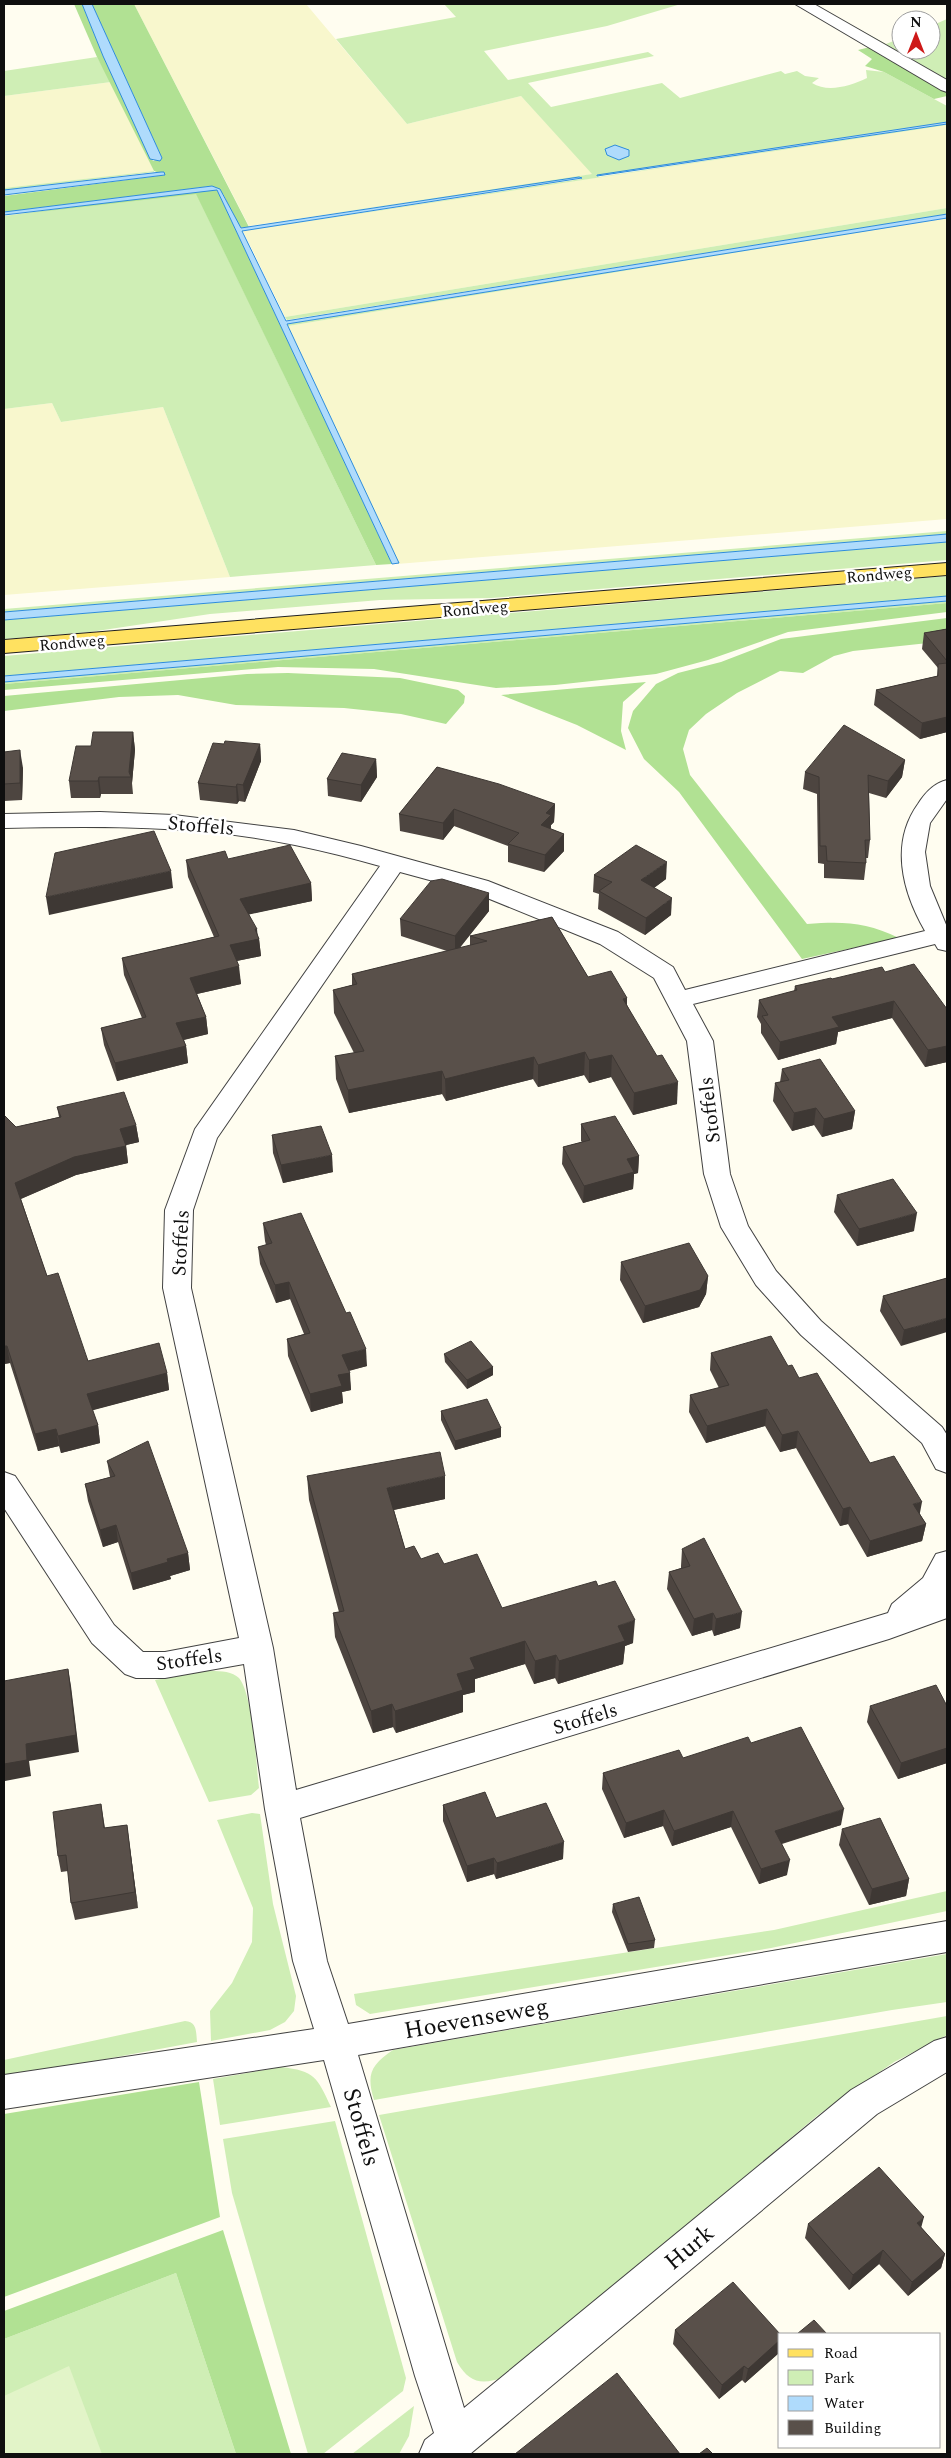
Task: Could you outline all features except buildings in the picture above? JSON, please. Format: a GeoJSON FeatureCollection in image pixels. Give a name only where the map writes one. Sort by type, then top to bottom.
{"type":"FeatureCollection","features":[{"type":"Feature","properties":{"kind":"main road","name":"Rondweg"},"geometry":{"type":"LineString","coordinates":[[4,647],[947,568]]}},
{"type":"Feature","properties":{"kind":"street"},"geometry":{"type":"LineString","coordinates":[[803,4],[947,87]]}},
{"type":"Feature","properties":{"kind":"street"},"geometry":{"type":"LineString","coordinates":[[677,1000],[943,939],[920,897],[912,859],[917,825],[934,797],[947,787]]}},
{"type":"Feature","properties":{"kind":"street","name":"Stoffels"},"geometry":{"type":"LineString","coordinates":[[4,821],[100,819],[174,822],[294,837],[395,862],[479,886],[609,938],[664,972],[700,1041],[717,1174],[735,1227],[766,1278],[811,1328],[932,1435],[947,1460]]}},
{"type":"Feature","properties":{"kind":"street","name":"Stoffels"},"geometry":{"type":"LineString","coordinates":[[395,862],[204,1136],[179,1210],[177,1288],[257,1648],[282,1809],[310,1961],[337,2042],[434,2376],[448,2448]]}},
{"type":"Feature","properties":{"kind":"street","name":"Stoffels"},"geometry":{"type":"LineString","coordinates":[[4,1484],[103,1634],[136,1665],[165,1665],[257,1648]]}},
{"type":"Feature","properties":{"kind":"street","name":"Stoffels"},"geometry":{"type":"LineString","coordinates":[[889,1626],[934,1587],[947,1563]]}},
{"type":"Feature","properties":{"kind":"street","name":"Stoffels"},"geometry":{"type":"LineString","coordinates":[[282,1809],[889,1626],[947,1605]]}},
{"type":"Feature","properties":{"kind":"street","name":"Hoevenseweg"},"geometry":{"type":"LineString","coordinates":[[4,2092],[337,2042],[947,1936]]}},
{"type":"Feature","properties":{"kind":"street","name":"Hurk"},"geometry":{"type":"LineString","coordinates":[[448,2448],[864,2102],[947,2053]]}},
{"type":"Feature","properties":{"kind":"green space"},"geometry":{"type":"Polygon","coordinates":[[[74,4],[82,4],[103,56],[153,161],[162,158],[92,4],[134,4],[249,227],[240,228],[223,194],[212,186],[4,212],[4,196],[165,175],[154,171],[97,57],[74,4]]]}},
{"type":"Feature","properties":{"kind":"green space"},"geometry":{"type":"Polygon","coordinates":[[[134,4],[306,4],[407,124],[521,96],[593,174],[249,226],[134,4]]]}},
{"type":"Feature","properties":{"kind":"green space"},"geometry":{"type":"Polygon","coordinates":[[[444,4],[681,4],[607,26],[484,51],[508,80],[648,52],[654,56],[528,83],[551,107],[662,83],[680,98],[781,71],[785,74],[797,71],[805,76],[819,78],[812,83],[825,88],[832,88],[853,84],[867,78],[866,70],[884,72],[947,106],[947,122],[597,176],[599,177],[947,125],[251,230],[581,179],[581,177],[249,226],[592,174],[521,96],[407,124],[336,39],[456,17],[444,4]]]}},
{"type":"Feature","properties":{"kind":"green space"},"geometry":{"type":"Polygon","coordinates":[[[815,5],[886,44],[891,42],[891,52],[813,7],[815,5]]]}},
{"type":"Feature","properties":{"kind":"green space"},"geometry":{"type":"Polygon","coordinates":[[[947,19],[947,85],[904,60],[941,60],[941,22],[947,19]]]}},
{"type":"Feature","properties":{"kind":"green space"},"geometry":{"type":"Polygon","coordinates":[[[870,47],[947,90],[947,96],[934,99],[884,72],[865,66],[872,59],[858,50],[870,47]]]}},
{"type":"Feature","properties":{"kind":"green space"},"geometry":{"type":"Polygon","coordinates":[[[97,57],[111,82],[4,96],[4,71],[97,57]]]}},
{"type":"Feature","properties":{"kind":"green space"},"geometry":{"type":"Polygon","coordinates":[[[111,82],[154,171],[4,188],[4,96],[111,82]]]}},
{"type":"Feature","properties":{"kind":"green space"},"geometry":{"type":"Polygon","coordinates":[[[947,125],[947,208],[285,317],[243,231],[947,125]]]}},
{"type":"Feature","properties":{"kind":"green space"},"geometry":{"type":"Polygon","coordinates":[[[154,172],[4,190],[4,188],[154,172]]]}},
{"type":"Feature","properties":{"kind":"green space"},"geometry":{"type":"Polygon","coordinates":[[[210,189],[217,190],[392,564],[376,565],[196,194],[4,216],[210,189]]]}},
{"type":"Feature","properties":{"kind":"green space"},"geometry":{"type":"Polygon","coordinates":[[[196,193],[376,565],[230,577],[163,407],[61,422],[52,403],[4,409],[4,216],[196,193]]]}},
{"type":"Feature","properties":{"kind":"green space"},"geometry":{"type":"Polygon","coordinates":[[[947,208],[947,214],[287,320],[285,317],[947,208]]]}},
{"type":"Feature","properties":{"kind":"green space"},"geometry":{"type":"Polygon","coordinates":[[[947,218],[947,519],[397,564],[288,326],[947,218]]]}},
{"type":"Feature","properties":{"kind":"green space"},"geometry":{"type":"Polygon","coordinates":[[[947,218],[288,326],[287,324],[947,218]]]}},
{"type":"Feature","properties":{"kind":"green space"},"geometry":{"type":"Polygon","coordinates":[[[52,403],[61,422],[163,407],[230,577],[4,595],[4,409],[52,403]]]}},
{"type":"Feature","properties":{"kind":"green space"},"geometry":{"type":"Polygon","coordinates":[[[947,531],[947,534],[4,612],[4,609],[947,531]]]}},
{"type":"Feature","properties":{"kind":"green space"},"geometry":{"type":"Polygon","coordinates":[[[947,542],[947,560],[491,598],[380,600],[210,614],[90,632],[4,639],[4,620],[947,542]]]}},
{"type":"Feature","properties":{"kind":"green space"},"geometry":{"type":"Polygon","coordinates":[[[947,576],[947,596],[4,676],[4,656],[947,576]]]}},
{"type":"Feature","properties":{"kind":"green space"},"geometry":{"type":"Polygon","coordinates":[[[947,601],[947,603],[4,684],[4,682],[947,601]]]}},
{"type":"Feature","properties":{"kind":"green space"},"geometry":{"type":"Polygon","coordinates":[[[947,603],[947,612],[788,632],[708,660],[656,674],[555,685],[496,688],[374,669],[278,667],[4,690],[4,684],[947,603]]]}},
{"type":"Feature","properties":{"kind":"green space"},"geometry":{"type":"Polygon","coordinates":[[[947,618],[947,641],[853,651],[834,656],[803,673],[780,671],[737,693],[706,714],[689,730],[683,749],[690,775],[807,924],[854,924],[876,929],[899,938],[802,959],[679,792],[644,759],[628,728],[633,711],[656,684],[678,673],[721,662],[781,639],[947,618]]]}},
{"type":"Feature","properties":{"kind":"green space"},"geometry":{"type":"Polygon","coordinates":[[[288,673],[400,678],[458,690],[465,696],[464,703],[446,724],[401,714],[344,708],[236,705],[178,695],[119,697],[4,711],[4,696],[247,674],[288,673]]]}},
{"type":"Feature","properties":{"kind":"green space"},"geometry":{"type":"Polygon","coordinates":[[[646,682],[623,702],[621,731],[626,750],[577,725],[501,695],[646,682]]]}},
{"type":"Feature","properties":{"kind":"green space"},"geometry":{"type":"Polygon","coordinates":[[[205,1671],[236,1675],[244,1687],[251,1714],[259,1788],[251,1795],[209,1802],[155,1680],[205,1671]]]}},
{"type":"Feature","properties":{"kind":"green space"},"geometry":{"type":"Polygon","coordinates":[[[252,1813],[260,1814],[273,1904],[296,1996],[294,2011],[285,2022],[270,2030],[211,2041],[210,2011],[232,1983],[252,1942],[253,1908],[217,1820],[252,1813]]]}},
{"type":"Feature","properties":{"kind":"green space"},"geometry":{"type":"Polygon","coordinates":[[[947,1891],[947,1911],[771,1948],[370,2014],[356,2005],[354,1994],[774,1930],[947,1891]]]}},
{"type":"Feature","properties":{"kind":"green space"},"geometry":{"type":"Polygon","coordinates":[[[947,1954],[947,2002],[374,2100],[371,2083],[372,2071],[380,2060],[393,2050],[947,1954]]]}},
{"type":"Feature","properties":{"kind":"green space"},"geometry":{"type":"Polygon","coordinates":[[[947,2016],[947,2035],[894,2062],[818,2115],[505,2377],[483,2382],[477,2381],[467,2375],[462,2369],[457,2362],[379,2115],[947,2016]]]}},
{"type":"Feature","properties":{"kind":"green space"},"geometry":{"type":"Polygon","coordinates":[[[185,2021],[194,2025],[197,2042],[4,2078],[4,2060],[185,2021]]]}},
{"type":"Feature","properties":{"kind":"green space"},"geometry":{"type":"Polygon","coordinates":[[[281,2067],[301,2071],[314,2077],[331,2107],[220,2125],[213,2079],[281,2067]]]}},
{"type":"Feature","properties":{"kind":"green space"},"geometry":{"type":"Polygon","coordinates":[[[199,2082],[220,2217],[4,2297],[4,2114],[199,2082]]]}},
{"type":"Feature","properties":{"kind":"green space"},"geometry":{"type":"Polygon","coordinates":[[[335,2121],[406,2378],[403,2391],[323,2454],[308,2454],[232,2193],[223,2139],[335,2121]]]}},
{"type":"Feature","properties":{"kind":"green space"},"geometry":{"type":"Polygon","coordinates":[[[223,2230],[291,2454],[236,2454],[176,2273],[4,2339],[4,2311],[223,2230]]]}},
{"type":"Feature","properties":{"kind":"green space"},"geometry":{"type":"Polygon","coordinates":[[[176,2273],[236,2454],[4,2454],[4,2339],[176,2273]]]}},
{"type":"Feature","properties":{"kind":"green space"},"geometry":{"type":"Polygon","coordinates":[[[69,2366],[102,2454],[4,2454],[4,2396],[69,2366]]]}},
{"type":"Feature","properties":{"kind":"green space"},"geometry":{"type":"Polygon","coordinates":[[[414,2406],[409,2436],[399,2454],[352,2454],[414,2406]]]}},
{"type":"Feature","properties":{"kind":"water"},"geometry":{"type":"Polygon","coordinates":[[[82,4],[92,4],[162,158],[160,161],[150,159],[103,56],[82,4]]]}},
{"type":"Feature","properties":{"kind":"water"},"geometry":{"type":"Polygon","coordinates":[[[947,122],[947,124],[597,176],[597,175],[947,122]]]}},
{"type":"Feature","properties":{"kind":"water"},"geometry":{"type":"Polygon","coordinates":[[[615,145],[629,150],[629,156],[619,160],[607,155],[605,149],[615,145]]]}},
{"type":"Feature","properties":{"kind":"water"},"geometry":{"type":"Polygon","coordinates":[[[164,172],[165,175],[4,195],[4,190],[164,172]]]}},
{"type":"Feature","properties":{"kind":"water"},"geometry":{"type":"Polygon","coordinates":[[[582,178],[242,231],[286,321],[947,214],[947,218],[287,324],[399,563],[392,564],[217,190],[4,215],[4,212],[212,186],[220,189],[241,228],[582,178]]]}},
{"type":"Feature","properties":{"kind":"water"},"geometry":{"type":"Polygon","coordinates":[[[947,534],[947,542],[4,620],[4,612],[947,534]]]}},
{"type":"Feature","properties":{"kind":"water"},"geometry":{"type":"Polygon","coordinates":[[[947,596],[947,601],[4,682],[4,676],[947,596]]]}}]}
